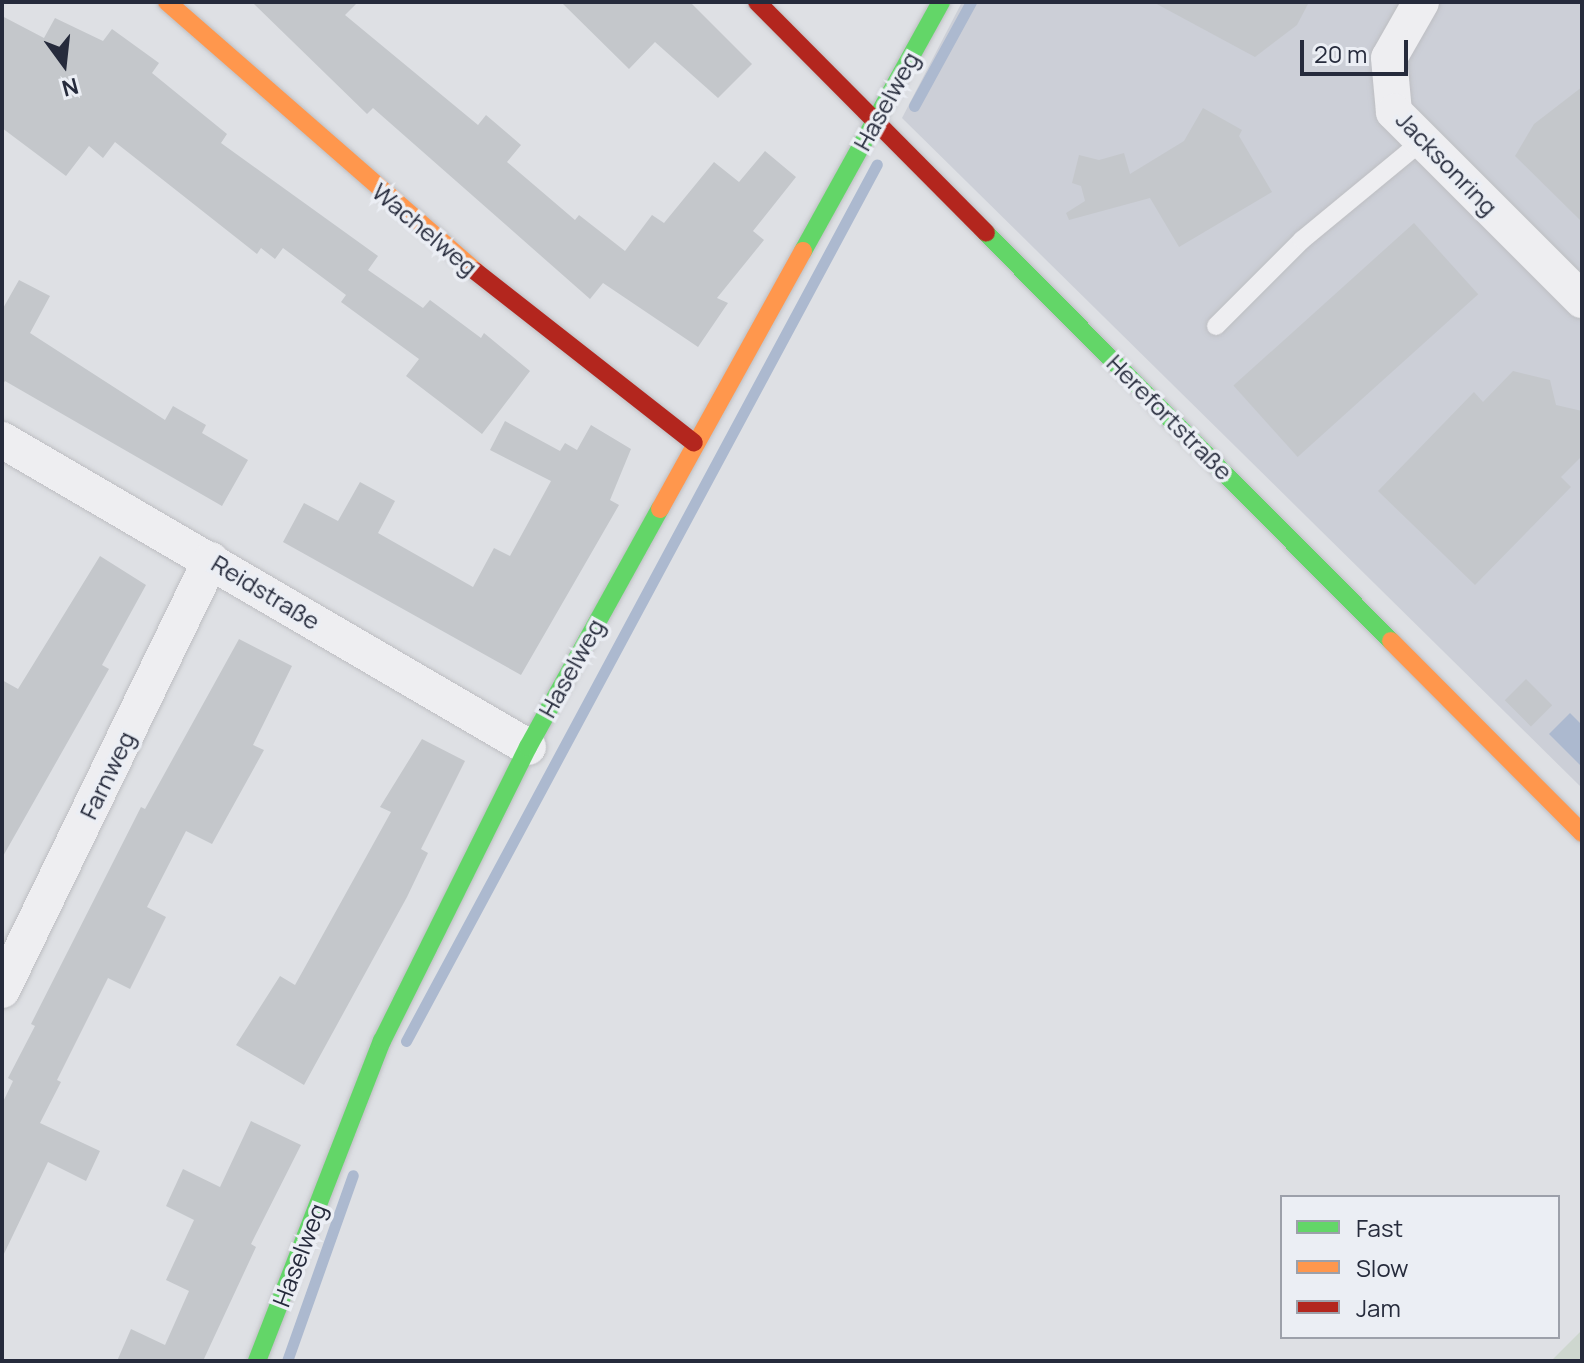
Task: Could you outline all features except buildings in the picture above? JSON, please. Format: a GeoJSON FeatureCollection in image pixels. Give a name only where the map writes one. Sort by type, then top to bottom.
{"type":"FeatureCollection","features":[{"type":"Feature","properties":{"kind":"street","name":"Wachelweg"},"geometry":{"type":"LineString","coordinates":[[167,2],[423,230],[694,443]]}},
{"type":"Feature","properties":{"kind":"street","name":"Herefortstraße"},"geometry":{"type":"LineString","coordinates":[[757,2],[1582,833]]}},
{"type":"Feature","properties":{"kind":"street","name":"Haselweg"},"geometry":{"type":"LineString","coordinates":[[257,1361],[382,1041],[528,747],[941,2]]}},
{"type":"Feature","properties":{"kind":"street","name":"Jacksonring"},"geometry":{"type":"LineString","coordinates":[[1421,2],[1389,58],[1394,112],[1582,300]]}},
{"type":"Feature","properties":{"kind":"street","name":"Reidstraße"},"geometry":{"type":"LineString","coordinates":[[2,440],[528,747]]}},
{"type":"Feature","properties":{"kind":"street","name":"Farnweg"},"geometry":{"type":"LineString","coordinates":[[2,990],[211,560]]}},
{"type":"Feature","properties":{"kind":"lane"},"geometry":{"type":"LineString","coordinates":[[1216,326],[1302,240],[1422,141]]}},
{"type":"Feature","properties":{"kind":"shaded area"},"geometry":{"type":"Polygon","coordinates":[[[962,2],[1582,2],[1582,788],[902,118],[962,2]]]}},
{"type":"Feature","properties":{"kind":"shaded area"},"geometry":{"type":"Polygon","coordinates":[[[1582,1330],[1582,1361],[1551,1361],[1582,1330]]]}},
{"type":"Feature","properties":{"kind":"water"},"geometry":{"type":"Polygon","coordinates":[[[1570,713],[1582,725],[1582,767],[1549,734],[1570,713]]]}},
{"type":"Feature","properties":{"kind":"waterway"},"geometry":{"type":"LineString","coordinates":[[914,106],[971,2]]}},
{"type":"Feature","properties":{"kind":"waterway"},"geometry":{"type":"LineString","coordinates":[[406,1041],[877,164]]}},
{"type":"Feature","properties":{"kind":"waterway"},"geometry":{"type":"LineString","coordinates":[[287,1361],[353,1175]]}},
{"type":"Feature","properties":{"kind":"traffic: fast"},"geometry":{"type":"LineString","coordinates":[[803,251],[941,2]]}},
{"type":"Feature","properties":{"kind":"traffic: fast"},"geometry":{"type":"LineString","coordinates":[[986,233],[1391,641]]}},
{"type":"Feature","properties":{"kind":"traffic: fast"},"geometry":{"type":"LineString","coordinates":[[257,1361],[382,1041],[528,747],[660,509]]}},
{"type":"Feature","properties":{"kind":"traffic: slow"},"geometry":{"type":"LineString","coordinates":[[167,2],[475,271]]}},
{"type":"Feature","properties":{"kind":"traffic: slow"},"geometry":{"type":"LineString","coordinates":[[660,509],[803,251]]}},
{"type":"Feature","properties":{"kind":"traffic: slow"},"geometry":{"type":"LineString","coordinates":[[1391,641],[1582,833]]}},
{"type":"Feature","properties":{"kind":"traffic: jam"},"geometry":{"type":"LineString","coordinates":[[757,2],[986,233]]}},
{"type":"Feature","properties":{"kind":"traffic: jam"},"geometry":{"type":"LineString","coordinates":[[475,271],[694,443]]}}]}
